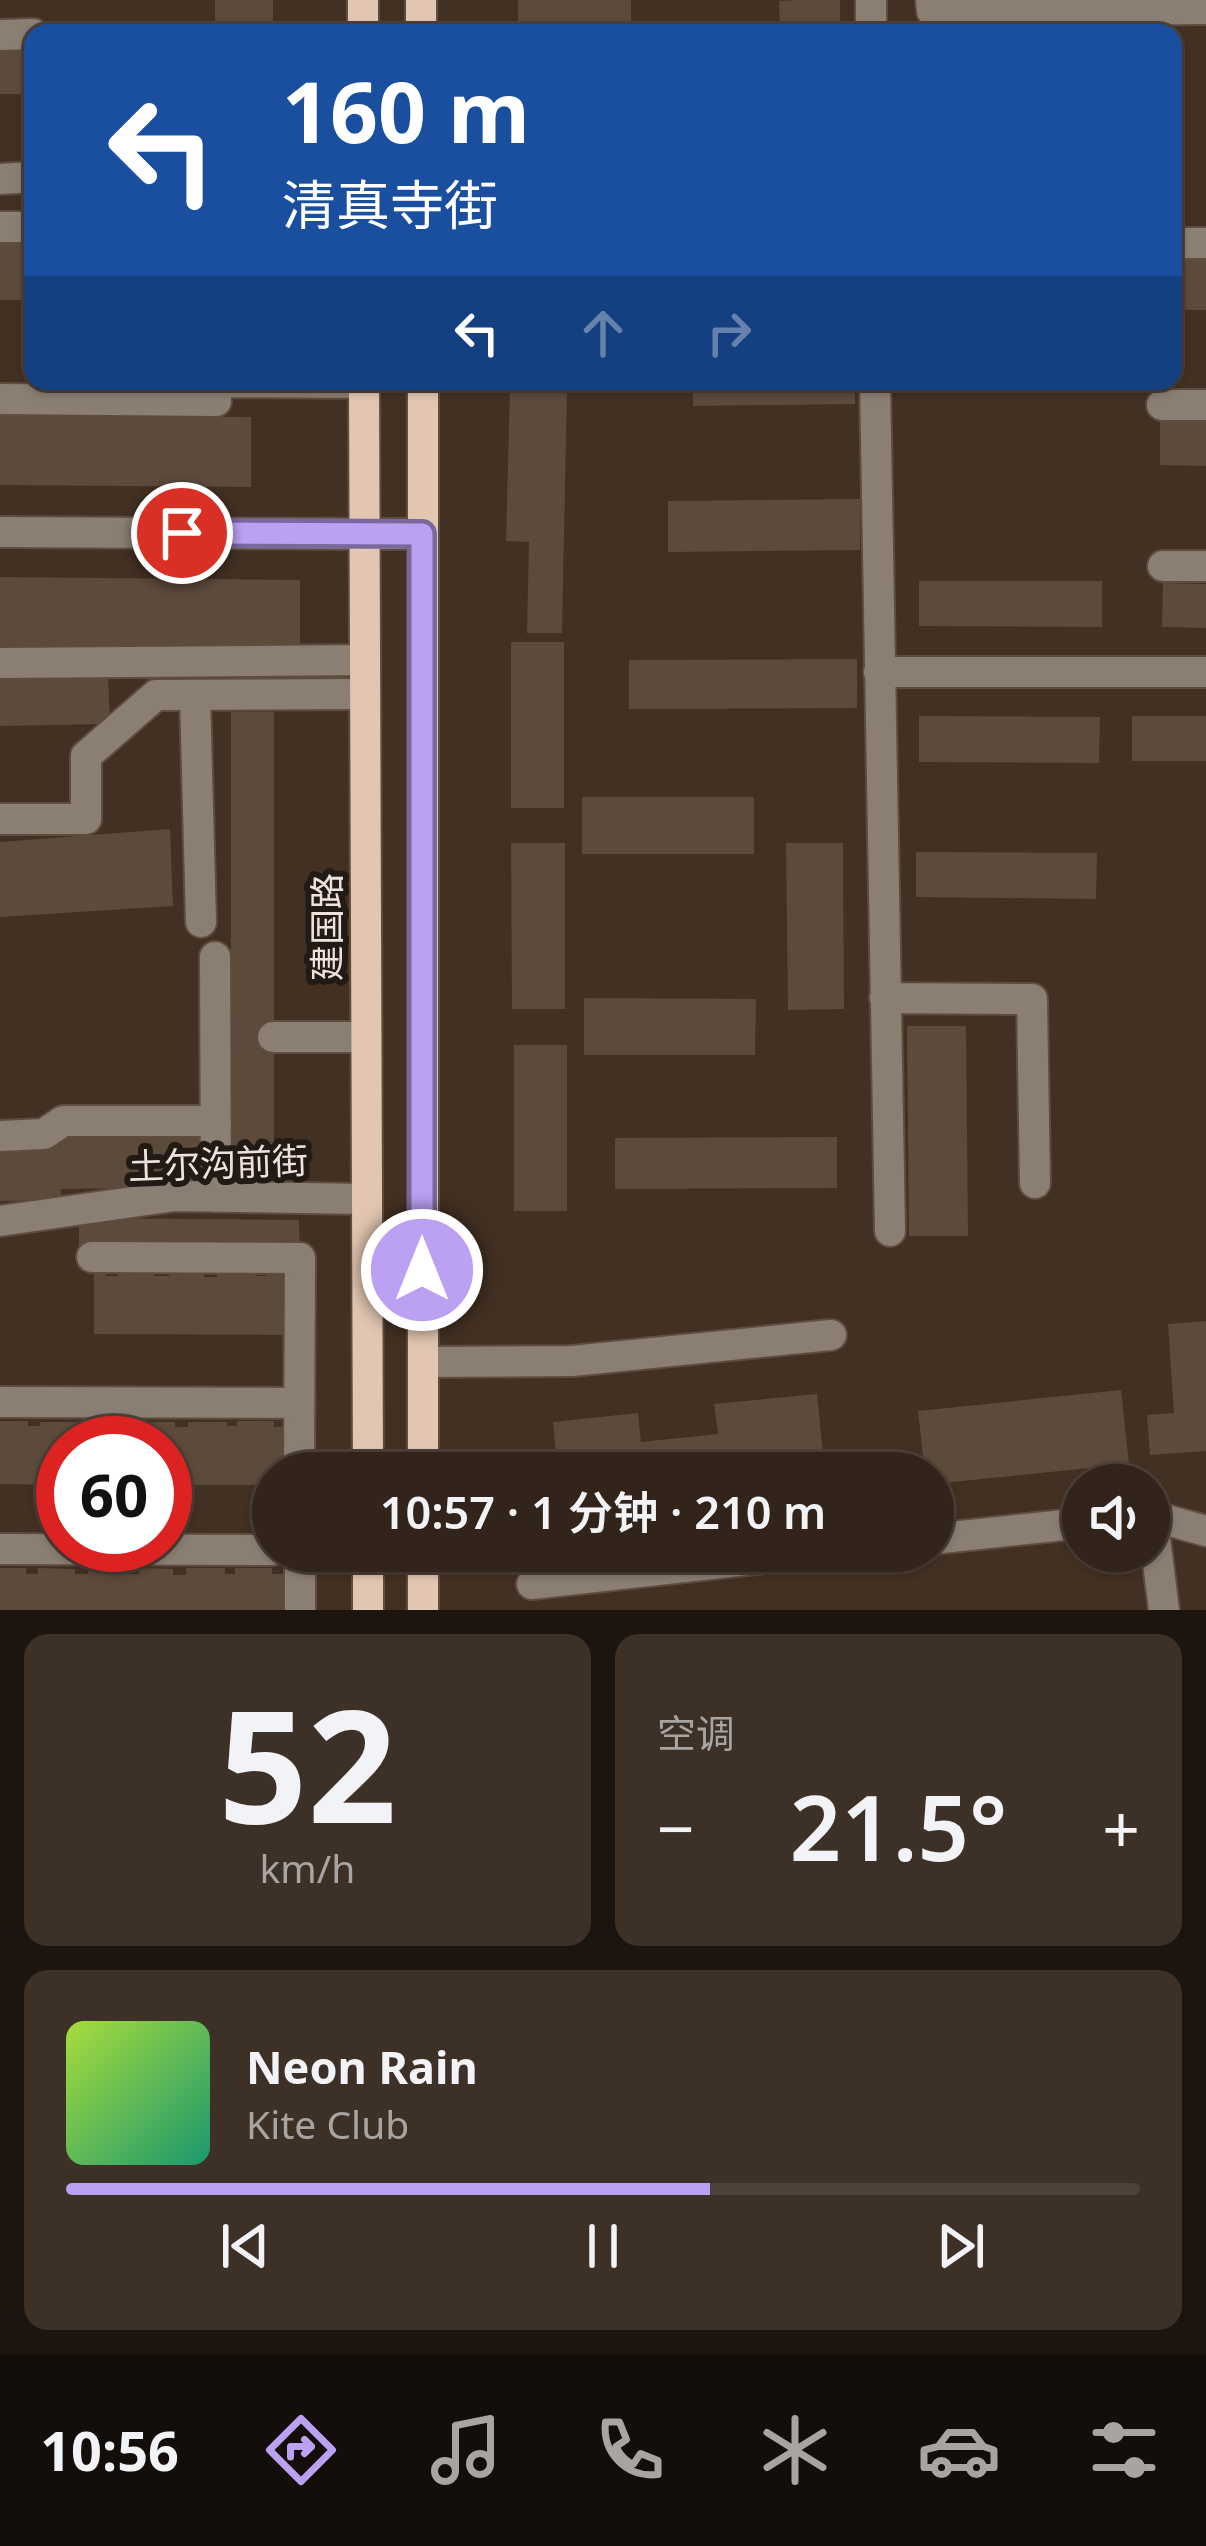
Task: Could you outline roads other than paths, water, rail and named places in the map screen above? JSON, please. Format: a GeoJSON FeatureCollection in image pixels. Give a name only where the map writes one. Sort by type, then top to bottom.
{"type":"FeatureCollection","features":[{"type":"Feature","properties":{"kind":"main road","name":"建国路"},"geometry":{"type":"LineString","coordinates":[[364,390],[368,1452]]}},
{"type":"Feature","properties":{"kind":"main road"},"geometry":{"type":"LineString","coordinates":[[422,390],[422,1452]]}},
{"type":"Feature","properties":{"kind":"main road"},"geometry":{"type":"LineString","coordinates":[[364,534],[422,534]]}},
{"type":"Feature","properties":{"kind":"main road"},"geometry":{"type":"LineString","coordinates":[[368,1572],[368,1610]]}},
{"type":"Feature","properties":{"kind":"main road"},"geometry":{"type":"LineString","coordinates":[[422,1572],[423,1610]]}},
{"type":"Feature","properties":{"kind":"street"},"geometry":{"type":"LineString","coordinates":[[932,0],[932,11],[1206,9]]}},
{"type":"Feature","properties":{"kind":"street"},"geometry":{"type":"LineString","coordinates":[[0,399],[216,401],[215,390]]}},
{"type":"Feature","properties":{"kind":"street"},"geometry":{"type":"LineString","coordinates":[[875,390],[890,1231]]}},
{"type":"Feature","properties":{"kind":"street"},"geometry":{"type":"LineString","coordinates":[[1162,405],[1206,405]]}},
{"type":"Feature","properties":{"kind":"street"},"geometry":{"type":"LineString","coordinates":[[0,532],[364,534]]}},
{"type":"Feature","properties":{"kind":"street"},"geometry":{"type":"LineString","coordinates":[[1162,566],[1206,566]]}},
{"type":"Feature","properties":{"kind":"street"},"geometry":{"type":"LineString","coordinates":[[0,663],[365,660]]}},
{"type":"Feature","properties":{"kind":"street"},"geometry":{"type":"LineString","coordinates":[[879,672],[1206,672]]}},
{"type":"Feature","properties":{"kind":"street"},"geometry":{"type":"LineString","coordinates":[[0,819],[86,819],[86,756],[155,695],[365,694]]}},
{"type":"Feature","properties":{"kind":"street"},"geometry":{"type":"LineString","coordinates":[[195,695],[201,922]]}},
{"type":"Feature","properties":{"kind":"street"},"geometry":{"type":"LineString","coordinates":[[215,957],[216,1197]]}},
{"type":"Feature","properties":{"kind":"street"},"geometry":{"type":"LineString","coordinates":[[885,998],[1032,999],[1035,1183]]}},
{"type":"Feature","properties":{"kind":"street"},"geometry":{"type":"LineString","coordinates":[[273,1036],[366,1036]]}},
{"type":"Feature","properties":{"kind":"street"},"geometry":{"type":"LineString","coordinates":[[0,1136],[44,1134],[63,1121],[216,1121]]}},
{"type":"Feature","properties":{"kind":"street","name":"土尔沟前街"},"geometry":{"type":"LineString","coordinates":[[0,1221],[176,1196],[367,1199]]}},
{"type":"Feature","properties":{"kind":"street"},"geometry":{"type":"LineString","coordinates":[[92,1257],[300,1258],[299,1452]]}},
{"type":"Feature","properties":{"kind":"street"},"geometry":{"type":"LineString","coordinates":[[422,1362],[572,1361],[831,1334]]}},
{"type":"Feature","properties":{"kind":"street"},"geometry":{"type":"LineString","coordinates":[[0,1402],[299,1402]]}},
{"type":"Feature","properties":{"kind":"street"},"geometry":{"type":"LineString","coordinates":[[1170,1521],[1206,1531]]}},
{"type":"Feature","properties":{"kind":"street"},"geometry":{"type":"LineString","coordinates":[[954,1537],[1062,1524]]}},
{"type":"Feature","properties":{"kind":"street"},"geometry":{"type":"LineString","coordinates":[[0,1549],[252,1550]]}},
{"type":"Feature","properties":{"kind":"street"},"geometry":{"type":"LineString","coordinates":[[300,1572],[300,1610]]}},
{"type":"Feature","properties":{"kind":"street"},"geometry":{"type":"LineString","coordinates":[[532,1584],[639,1572]]}},
{"type":"Feature","properties":{"kind":"street"},"geometry":{"type":"LineString","coordinates":[[1158,1572],[1164,1610]]}},
{"type":"Feature","properties":{"kind":"tunnel"},"geometry":{"type":"LineString","coordinates":[[218,1036],[273,1037]]}}]}
